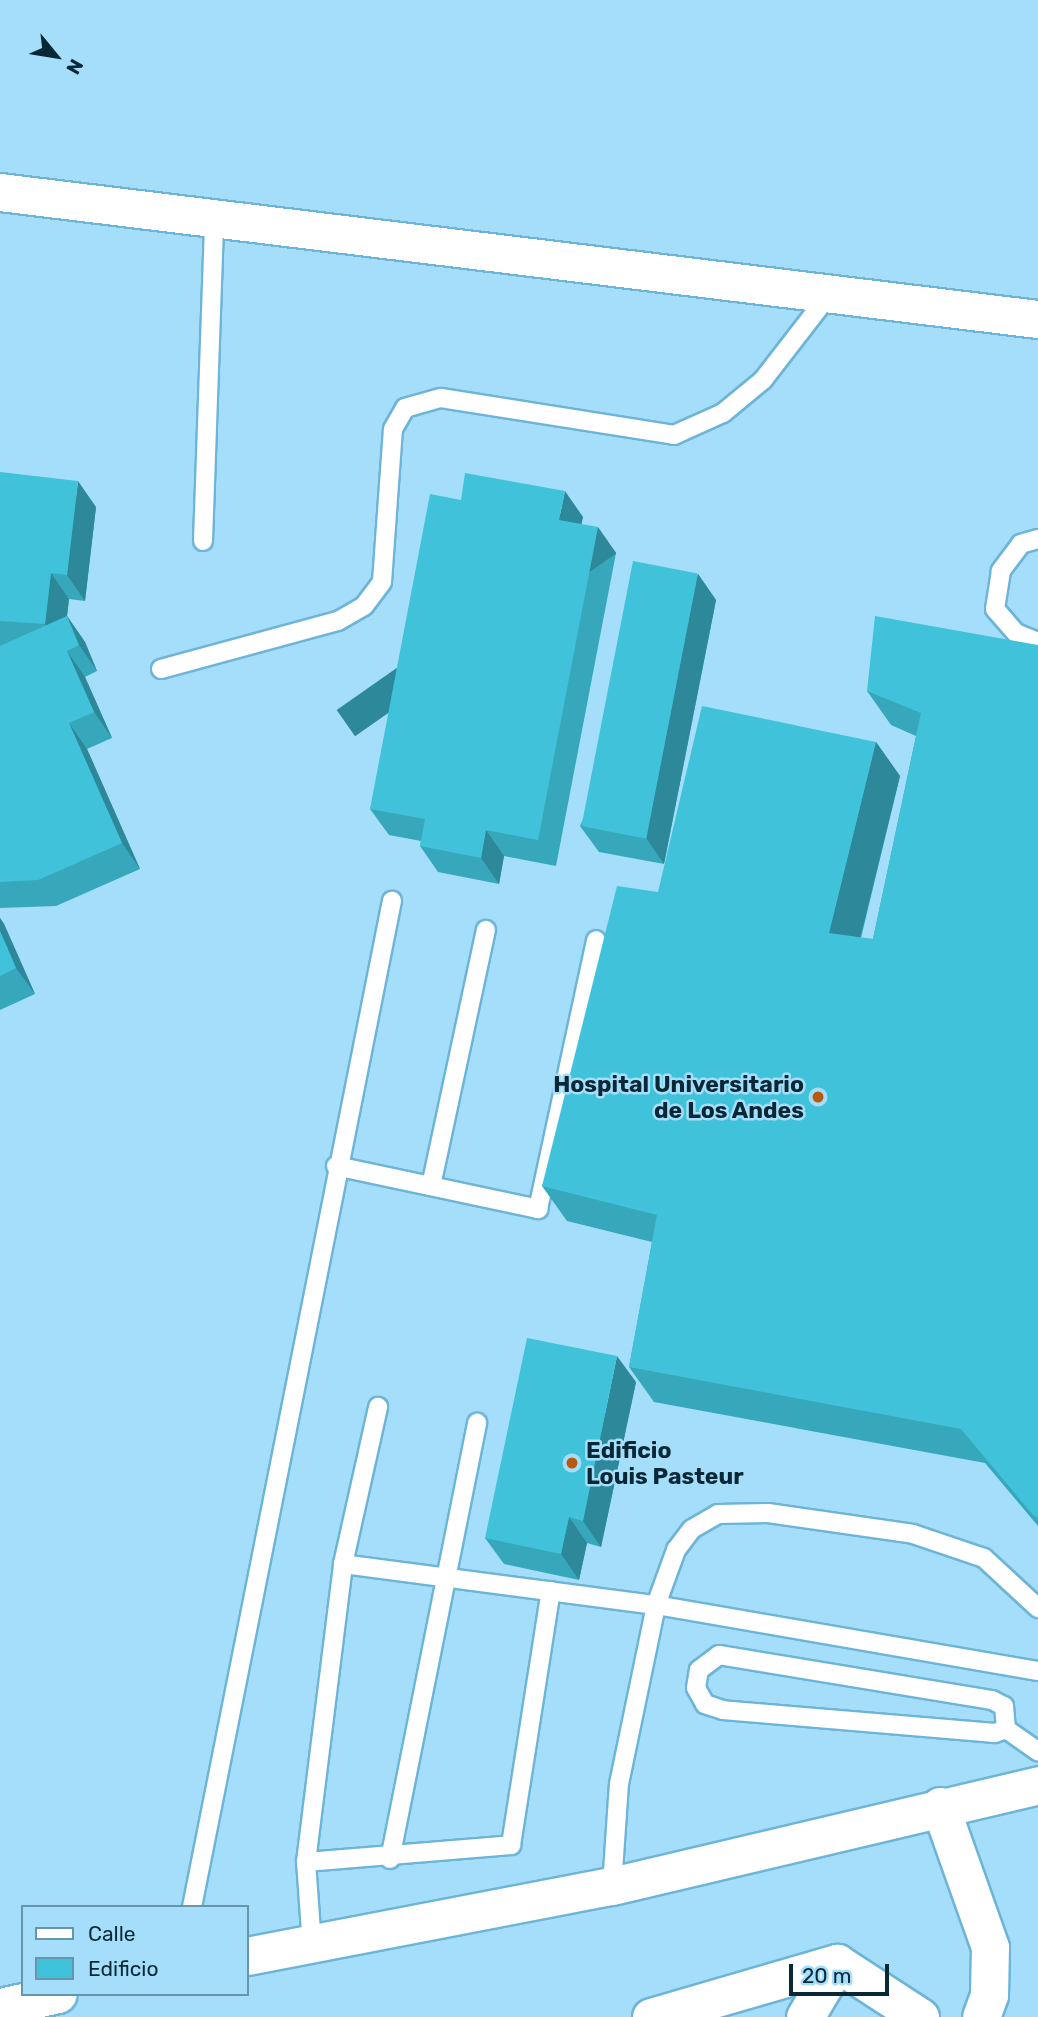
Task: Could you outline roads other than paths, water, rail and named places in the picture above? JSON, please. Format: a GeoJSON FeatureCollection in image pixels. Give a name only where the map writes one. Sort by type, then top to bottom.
{"type":"FeatureCollection","features":[{"type":"Feature","properties":{"kind":"street"},"geometry":{"type":"LineString","coordinates":[[0,192],[214,221],[1038,319]]}},
{"type":"Feature","properties":{"kind":"street"},"geometry":{"type":"LineString","coordinates":[[248,1956],[612,1886],[1038,1785]]}},
{"type":"Feature","properties":{"kind":"street"},"geometry":{"type":"LineString","coordinates":[[940,1807],[990,1947],[989,1995],[981,2017]]}},
{"type":"Feature","properties":{"kind":"street"},"geometry":{"type":"LineString","coordinates":[[651,2017],[836,1963],[920,2017]]}},
{"type":"Feature","properties":{"kind":"street"},"geometry":{"type":"LineString","coordinates":[[804,2017],[836,1963]]}},
{"type":"Feature","properties":{"kind":"street"},"geometry":{"type":"LineString","coordinates":[[0,2007],[49,1996]]}},
{"type":"Feature","properties":{"kind":"lane"},"geometry":{"type":"LineString","coordinates":[[203,541],[214,221]]}},
{"type":"Feature","properties":{"kind":"lane"},"geometry":{"type":"LineString","coordinates":[[161,669],[338,621],[363,606],[382,582],[393,429],[405,408],[441,398],[674,435],[723,413],[764,380],[828,296]]}},
{"type":"Feature","properties":{"kind":"lane"},"geometry":{"type":"LineString","coordinates":[[1038,539],[1021,544],[1001,571],[995,609],[1016,634],[1038,642]]}},
{"type":"Feature","properties":{"kind":"lane"},"geometry":{"type":"LineString","coordinates":[[192,1905],[336,1166],[392,901]]}},
{"type":"Feature","properties":{"kind":"lane"},"geometry":{"type":"LineString","coordinates":[[431,1186],[485,930]]}},
{"type":"Feature","properties":{"kind":"lane"},"geometry":{"type":"LineString","coordinates":[[336,1166],[538,1209],[596,940]]}},
{"type":"Feature","properties":{"kind":"lane"},"geometry":{"type":"LineString","coordinates":[[312,1945],[306,1862],[343,1564],[378,1406]]}},
{"type":"Feature","properties":{"kind":"lane"},"geometry":{"type":"LineString","coordinates":[[390,1858],[477,1423]]}},
{"type":"Feature","properties":{"kind":"lane"},"geometry":{"type":"LineString","coordinates":[[612,1886],[619,1784],[656,1605],[676,1550],[692,1529],[718,1514],[768,1513],[913,1534],[984,1558],[1038,1608]]}},
{"type":"Feature","properties":{"kind":"lane"},"geometry":{"type":"LineString","coordinates":[[343,1564],[448,1575],[656,1605],[1038,1671]]}},
{"type":"Feature","properties":{"kind":"lane"},"geometry":{"type":"LineString","coordinates":[[306,1862],[390,1858],[512,1845],[551,1591]]}},
{"type":"Feature","properties":{"kind":"lane"},"geometry":{"type":"LineString","coordinates":[[740,1656],[992,1700],[1004,1706],[1006,1729],[995,1733],[723,1710],[705,1703],[696,1688],[707,1661],[740,1656]]}},
{"type":"Feature","properties":{"kind":"lane"},"geometry":{"type":"LineString","coordinates":[[1006,1729],[1038,1751]]}},
{"type":"Feature","properties":{"kind":"place","name":"Hospital Universitario de Los Andes"},"geometry":{"type":"Point","coordinates":[818,1097]}},
{"type":"Feature","properties":{"kind":"place","name":"Edificio Louis Pasteur"},"geometry":{"type":"Point","coordinates":[572,1463]}}]}
